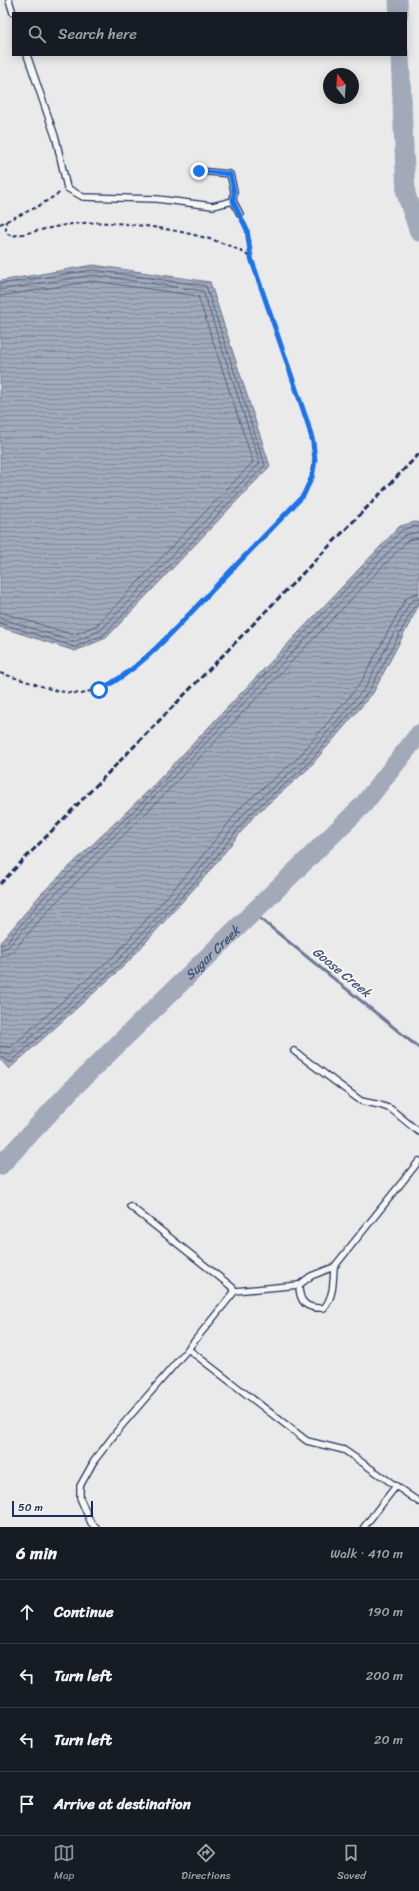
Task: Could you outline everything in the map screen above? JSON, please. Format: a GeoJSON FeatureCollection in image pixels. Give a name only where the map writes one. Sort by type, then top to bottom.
{"type":"FeatureCollection","features":[{"type":"Feature","properties":{"kind":"lane"},"geometry":{"type":"LineString","coordinates":[[9,0],[13,12]]}},
{"type":"Feature","properties":{"kind":"lane"},"geometry":{"type":"LineString","coordinates":[[27,56],[56,138],[67,188],[83,197],[157,199],[213,206],[233,201]]}},
{"type":"Feature","properties":{"kind":"lane"},"geometry":{"type":"LineString","coordinates":[[199,171],[230,174],[234,191],[233,201],[240,214]]}},
{"type":"Feature","properties":{"kind":"lane"},"geometry":{"type":"LineString","coordinates":[[294,1051],[361,1101],[391,1109],[419,1132]]}},
{"type":"Feature","properties":{"kind":"lane"},"geometry":{"type":"LineString","coordinates":[[96,1527],[91,1523],[84,1512],[80,1498],[80,1486],[94,1460],[188,1350],[234,1292],[299,1285],[311,1276],[334,1267],[419,1161]]}},
{"type":"Feature","properties":{"kind":"lane"},"geometry":{"type":"LineString","coordinates":[[130,1206],[232,1287],[234,1292]]}},
{"type":"Feature","properties":{"kind":"lane"},"geometry":{"type":"LineString","coordinates":[[299,1285],[299,1295],[307,1305],[314,1309],[324,1308],[329,1303],[333,1290],[334,1267]]}},
{"type":"Feature","properties":{"kind":"lane"},"geometry":{"type":"LineString","coordinates":[[188,1350],[307,1441],[344,1450],[419,1502]]}},
{"type":"Feature","properties":{"kind":"lane"},"geometry":{"type":"LineString","coordinates":[[364,1527],[396,1486]]}},
{"type":"Feature","properties":{"kind":"path"},"geometry":{"type":"LineString","coordinates":[[0,224],[37,207],[67,188]]}},
{"type":"Feature","properties":{"kind":"path"},"geometry":{"type":"LineString","coordinates":[[0,673],[57,692],[82,694],[99,690],[114,682],[132,670],[165,639],[303,496],[312,477],[315,460],[313,442],[251,258],[247,230],[240,214]]}},
{"type":"Feature","properties":{"kind":"path"},"geometry":{"type":"LineString","coordinates":[[6,221],[6,230],[8,234],[12,236],[84,223],[129,224],[207,238],[234,247],[251,258]]}},
{"type":"Feature","properties":{"kind":"water"},"geometry":{"type":"Polygon","coordinates":[[[93,265],[210,282],[270,466],[106,638],[75,651],[0,627],[0,281],[93,265]]]}},
{"type":"Feature","properties":{"kind":"water"},"geometry":{"type":"Polygon","coordinates":[[[415,522],[419,523],[419,605],[373,693],[308,769],[254,816],[207,874],[126,964],[9,1069],[0,1059],[0,943],[41,894],[147,792],[400,526],[415,522]]]}},
{"type":"Feature","properties":{"kind":"waterway","name":"Sugar Creek"},"geometry":{"type":"LineString","coordinates":[[398,0],[399,12]]}},
{"type":"Feature","properties":{"kind":"waterway","name":"Sugar Creek"},"geometry":{"type":"LineString","coordinates":[[400,56],[406,194],[419,232]]}},
{"type":"Feature","properties":{"kind":"waterway","name":"Sugar Creek"},"geometry":{"type":"LineString","coordinates":[[0,1166],[72,1089],[363,805],[419,734]]}},
{"type":"Feature","properties":{"kind":"waterway","name":"Goose Creek"},"geometry":{"type":"LineString","coordinates":[[252,912],[419,1048]]}},
{"type":"Feature","properties":{"kind":"railway"},"geometry":{"type":"LineString","coordinates":[[0,884],[419,454]]}},
{"type":"Feature","properties":{"kind":"route"},"geometry":{"type":"LineString","coordinates":[[99,690],[132,670],[165,639],[303,496],[312,477],[315,460],[313,442],[251,258],[247,230],[233,201],[234,191],[230,174],[199,171]]}}]}
